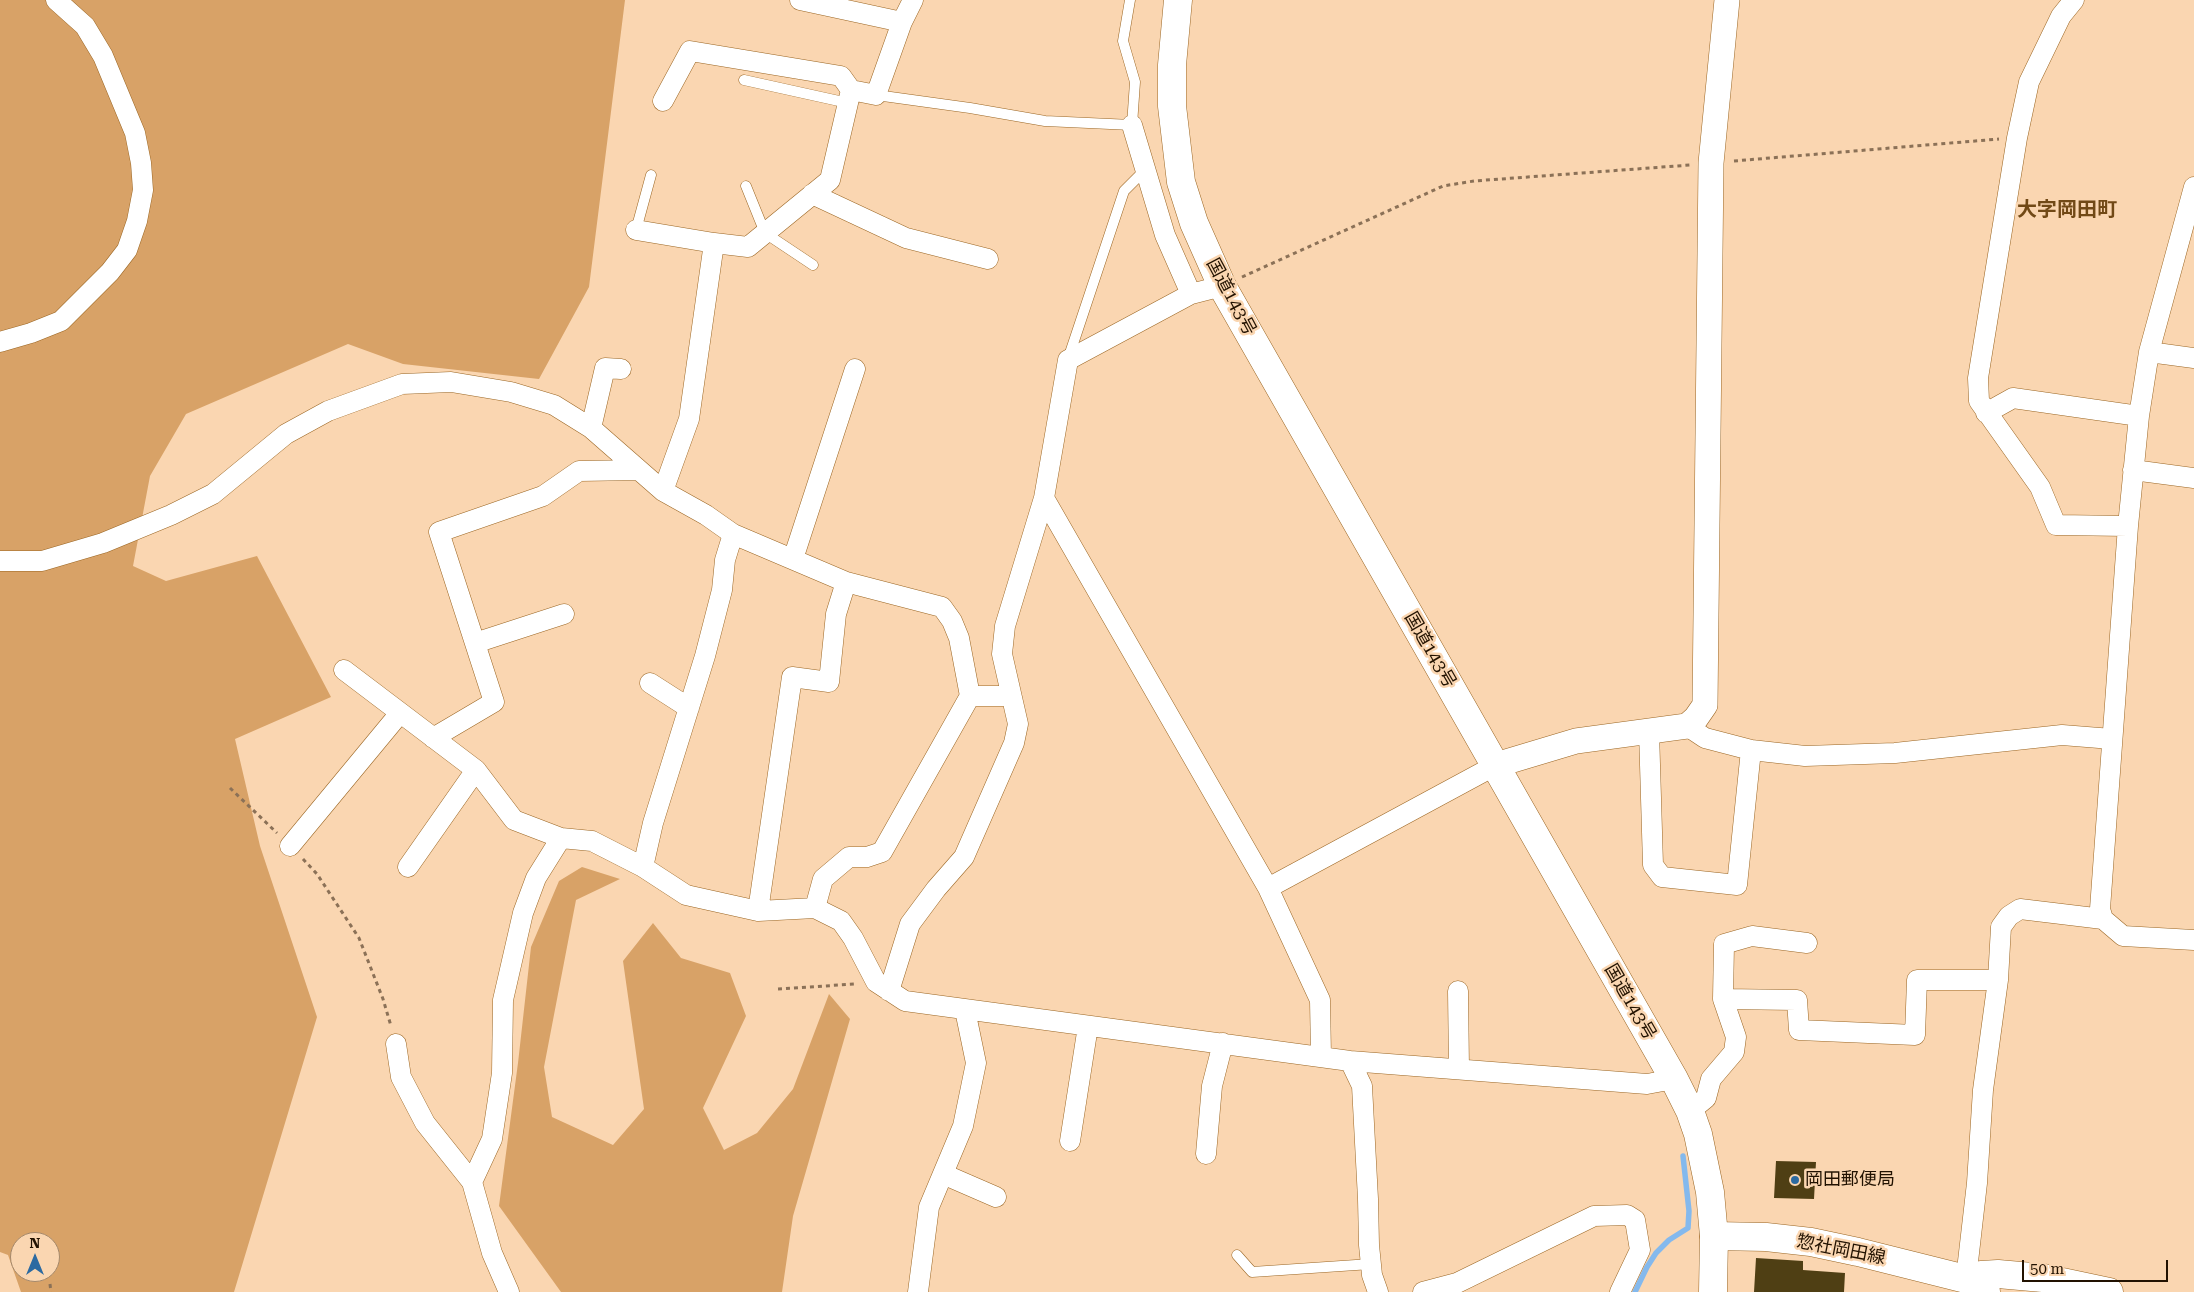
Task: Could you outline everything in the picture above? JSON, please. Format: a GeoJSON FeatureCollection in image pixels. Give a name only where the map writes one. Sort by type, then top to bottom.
{"type":"FeatureCollection","features":[{"type":"Feature","properties":{"kind":"main road","name":"国道143号"},"geometry":{"type":"LineString","coordinates":[[1178,0],[1172,65],[1172,106],[1181,182],[1194,223],[1222,286],[1674,1078],[1690,1111],[1704,1157],[1710,1192],[1714,1236],[1713,1292]]}},
{"type":"Feature","properties":{"kind":"main road","name":"惣社岡田線"},"geometry":{"type":"LineString","coordinates":[[1714,1236],[1766,1237],[1810,1242],[1858,1252],[1976,1286],[1981,1275],[1998,1274],[2034,1277],[2109,1292]]}},
{"type":"Feature","properties":{"kind":"street"},"geometry":{"type":"LineString","coordinates":[[0,342],[31,333],[61,321],[110,272],[127,250],[137,221],[142,190],[141,163],[135,133],[103,56],[85,26],[56,0]]}},
{"type":"Feature","properties":{"kind":"street"},"geometry":{"type":"LineString","coordinates":[[800,0],[902,22]]}},
{"type":"Feature","properties":{"kind":"street"},"geometry":{"type":"LineString","coordinates":[[850,96],[876,95],[902,22],[913,0]]}},
{"type":"Feature","properties":{"kind":"street"},"geometry":{"type":"LineString","coordinates":[[1268,888],[1496,765],[1576,741],[1687,726],[1696,718],[1705,705],[1711,163],[1727,0]]}},
{"type":"Feature","properties":{"kind":"street"},"geometry":{"type":"LineString","coordinates":[[2074,0],[2061,16],[2029,82],[2017,138],[1978,378],[1979,402],[2040,487],[2056,525],[2128,526]]}},
{"type":"Feature","properties":{"kind":"street"},"geometry":{"type":"LineString","coordinates":[[636,230],[748,247],[830,180],[850,96],[841,76],[690,51],[663,100]]}},
{"type":"Feature","properties":{"kind":"street"},"geometry":{"type":"LineString","coordinates":[[1132,125],[1166,235],[1191,294]]}},
{"type":"Feature","properties":{"kind":"street"},"geometry":{"type":"LineString","coordinates":[[2103,919],[2100,908],[2112,739],[2118,682],[2128,526],[2139,416],[2149,352],[2194,187]]}},
{"type":"Feature","properties":{"kind":"street"},"geometry":{"type":"LineString","coordinates":[[812,194],[906,238],[988,259]]}},
{"type":"Feature","properties":{"kind":"street"},"geometry":{"type":"LineString","coordinates":[[663,491],[690,419],[714,243]]}},
{"type":"Feature","properties":{"kind":"street"},"geometry":{"type":"LineString","coordinates":[[882,987],[910,924],[936,889],[964,857],[1014,743],[1018,724],[1002,654],[1005,626],[1044,498],[1068,360],[1191,294],[1222,286]]}},
{"type":"Feature","properties":{"kind":"street"},"geometry":{"type":"LineString","coordinates":[[2149,352],[2194,358]]}},
{"type":"Feature","properties":{"kind":"street"},"geometry":{"type":"LineString","coordinates":[[591,428],[605,368],[621,369]]}},
{"type":"Feature","properties":{"kind":"street"},"geometry":{"type":"LineString","coordinates":[[793,559],[855,369]]}},
{"type":"Feature","properties":{"kind":"street"},"geometry":{"type":"LineString","coordinates":[[0,561],[42,561],[103,543],[171,516],[213,494],[286,434],[328,411],[402,384],[451,382],[511,392],[554,405],[591,428],[663,491],[706,515],[733,534],[846,582],[942,607],[952,621],[959,638],[970,696],[882,852],[867,857],[849,857],[823,878],[815,908]]}},
{"type":"Feature","properties":{"kind":"street"},"geometry":{"type":"LineString","coordinates":[[1986,412],[2013,398],[2139,416]]}},
{"type":"Feature","properties":{"kind":"street"},"geometry":{"type":"LineString","coordinates":[[433,738],[494,702],[439,532],[543,496],[579,472],[638,470]]}},
{"type":"Feature","properties":{"kind":"street"},"geometry":{"type":"LineString","coordinates":[[2133,470],[2194,478]]}},
{"type":"Feature","properties":{"kind":"street"},"geometry":{"type":"LineString","coordinates":[[1044,498],[1268,888],[1320,1000],[1321,1056]]}},
{"type":"Feature","properties":{"kind":"street"},"geometry":{"type":"LineString","coordinates":[[643,868],[653,822],[705,656],[722,590],[725,560],[733,534]]}},
{"type":"Feature","properties":{"kind":"street"},"geometry":{"type":"LineString","coordinates":[[758,911],[792,677],[829,682],[836,614],[846,582]]}},
{"type":"Feature","properties":{"kind":"street"},"geometry":{"type":"LineString","coordinates":[[475,643],[564,614]]}},
{"type":"Feature","properties":{"kind":"street"},"geometry":{"type":"LineString","coordinates":[[344,670],[476,770],[514,820],[560,838],[592,841],[643,868],[686,895],[758,911],[815,908],[841,921],[882,987],[905,1001],[1350,1061],[1647,1084],[1674,1078]]}},
{"type":"Feature","properties":{"kind":"street"},"geometry":{"type":"LineString","coordinates":[[650,683],[689,708]]}},
{"type":"Feature","properties":{"kind":"street"},"geometry":{"type":"LineString","coordinates":[[970,696],[1012,696]]}},
{"type":"Feature","properties":{"kind":"street"},"geometry":{"type":"LineString","coordinates":[[290,846],[400,713]]}},
{"type":"Feature","properties":{"kind":"street"},"geometry":{"type":"LineString","coordinates":[[1687,726],[1705,738],[1751,750],[1815,756],[1895,753],[2062,735],[2112,739]]}},
{"type":"Feature","properties":{"kind":"street"},"geometry":{"type":"LineString","coordinates":[[1649,731],[1653,865],[1662,877],[1737,885],[1751,750]]}},
{"type":"Feature","properties":{"kind":"street"},"geometry":{"type":"LineString","coordinates":[[408,867],[476,770]]}},
{"type":"Feature","properties":{"kind":"street"},"geometry":{"type":"LineString","coordinates":[[472,1182],[492,1139],[502,1073],[503,1000],[523,913],[536,878],[560,838]]}},
{"type":"Feature","properties":{"kind":"street"},"geometry":{"type":"LineString","coordinates":[[1976,1286],[1978,1183],[1983,1090],[1998,980],[2001,927],[2009,916],[2020,910],[2103,919],[2123,936],[2194,940]]}},
{"type":"Feature","properties":{"kind":"street"},"geometry":{"type":"LineString","coordinates":[[1690,1111],[1706,1098],[1711,1078],[1734,1052],[1736,1037],[1723,999],[1724,944],[1752,936],[1807,943]]}},
{"type":"Feature","properties":{"kind":"street"},"geometry":{"type":"LineString","coordinates":[[1723,999],[1797,1000],[1799,1030],[1916,1034],[1916,980],[1998,980]]}},
{"type":"Feature","properties":{"kind":"street"},"geometry":{"type":"LineString","coordinates":[[1458,991],[1459,1069]]}},
{"type":"Feature","properties":{"kind":"street"},"geometry":{"type":"LineString","coordinates":[[918,1292],[930,1207],[963,1126],[976,1063],[965,1010]]}},
{"type":"Feature","properties":{"kind":"street"},"geometry":{"type":"LineString","coordinates":[[1070,1141],[1088,1026]]}},
{"type":"Feature","properties":{"kind":"street"},"geometry":{"type":"LineString","coordinates":[[1206,1154],[1212,1086],[1223,1043]]}},
{"type":"Feature","properties":{"kind":"street"},"geometry":{"type":"LineString","coordinates":[[396,1044],[401,1077],[425,1123],[472,1182],[492,1253],[510,1292]]}},
{"type":"Feature","properties":{"kind":"street"},"geometry":{"type":"LineString","coordinates":[[1350,1061],[1362,1086],[1371,1264],[1378,1292]]}},
{"type":"Feature","properties":{"kind":"street"},"geometry":{"type":"LineString","coordinates":[[943,1174],[996,1197]]}},
{"type":"Feature","properties":{"kind":"street"},"geometry":{"type":"LineString","coordinates":[[1423,1292],[1457,1283],[1594,1216],[1627,1215],[1635,1220],[1640,1250],[1620,1292]]}},
{"type":"Feature","properties":{"kind":"lane"},"geometry":{"type":"LineString","coordinates":[[876,95],[1045,121],[1132,125],[1135,82],[1122,41],[1130,0]]}},
{"type":"Feature","properties":{"kind":"lane"},"geometry":{"type":"LineString","coordinates":[[744,80],[850,96]]}},
{"type":"Feature","properties":{"kind":"lane"},"geometry":{"type":"LineString","coordinates":[[1068,360],[1124,191],[1146,170]]}},
{"type":"Feature","properties":{"kind":"lane"},"geometry":{"type":"LineString","coordinates":[[636,230],[651,175]]}},
{"type":"Feature","properties":{"kind":"lane"},"geometry":{"type":"LineString","coordinates":[[746,186],[765,233],[813,265]]}},
{"type":"Feature","properties":{"kind":"lane"},"geometry":{"type":"LineString","coordinates":[[1237,1255],[1252,1272],[1371,1264]]}},
{"type":"Feature","properties":{"kind":"path"},"geometry":{"type":"LineString","coordinates":[[1222,286],[1443,186],[1474,181],[2017,138]]}},
{"type":"Feature","properties":{"kind":"path"},"geometry":{"type":"LineString","coordinates":[[359,938],[383,999],[396,1044]]}},
{"type":"Feature","properties":{"kind":"path"},"geometry":{"type":"LineString","coordinates":[[778,989],[882,987]]}},
{"type":"Feature","properties":{"kind":"path"},"geometry":{"type":"LineString","coordinates":[[50,1284],[51,1292]]}},
{"type":"Feature","properties":{"kind":"shaded area"},"geometry":{"type":"Polygon","coordinates":[[[0,0],[625,0],[589,287],[539,379],[403,364],[348,344],[186,414],[150,476],[133,566],[166,581],[257,556],[331,697],[235,739],[260,846],[317,1017],[234,1292],[21,1292],[17,1282],[60,1282],[60,1232],[10,1232],[10,1261],[8,1255],[0,1252],[0,0]]]}},
{"type":"Feature","properties":{"kind":"shaded area"},"geometry":{"type":"Polygon","coordinates":[[[582,867],[620,879],[576,900],[544,1067],[552,1117],[613,1145],[644,1109],[623,961],[653,923],[681,958],[730,973],[746,1016],[703,1108],[724,1150],[757,1133],[793,1089],[829,994],[850,1019],[793,1216],[782,1292],[561,1292],[499,1206],[531,947],[559,881],[582,867]]]}},
{"type":"Feature","properties":{"kind":"building","name":"岡田郵便局"},"geometry":{"type":"Polygon","coordinates":[[[1776,1161],[1816,1162],[1814,1199],[1774,1198],[1776,1161]]]}},
{"type":"Feature","properties":{"kind":"building"},"geometry":{"type":"Polygon","coordinates":[[[1756,1258],[1803,1261],[1803,1270],[1845,1273],[1844,1292],[1754,1292],[1756,1258]]]}},
{"type":"Feature","properties":{"kind":"waterway"},"geometry":{"type":"LineString","coordinates":[[1635,1292],[1656,1253],[1669,1240],[1688,1228],[1689,1211],[1683,1156]]}},
{"type":"Feature","properties":{"kind":"place","name":"岡田郵便局"},"geometry":{"type":"Point","coordinates":[1795,1180]}},
{"type":"Feature","properties":{"kind":"district","name":"大字岡田町"},"geometry":{"type":"Point","coordinates":[2067,210]}}]}
